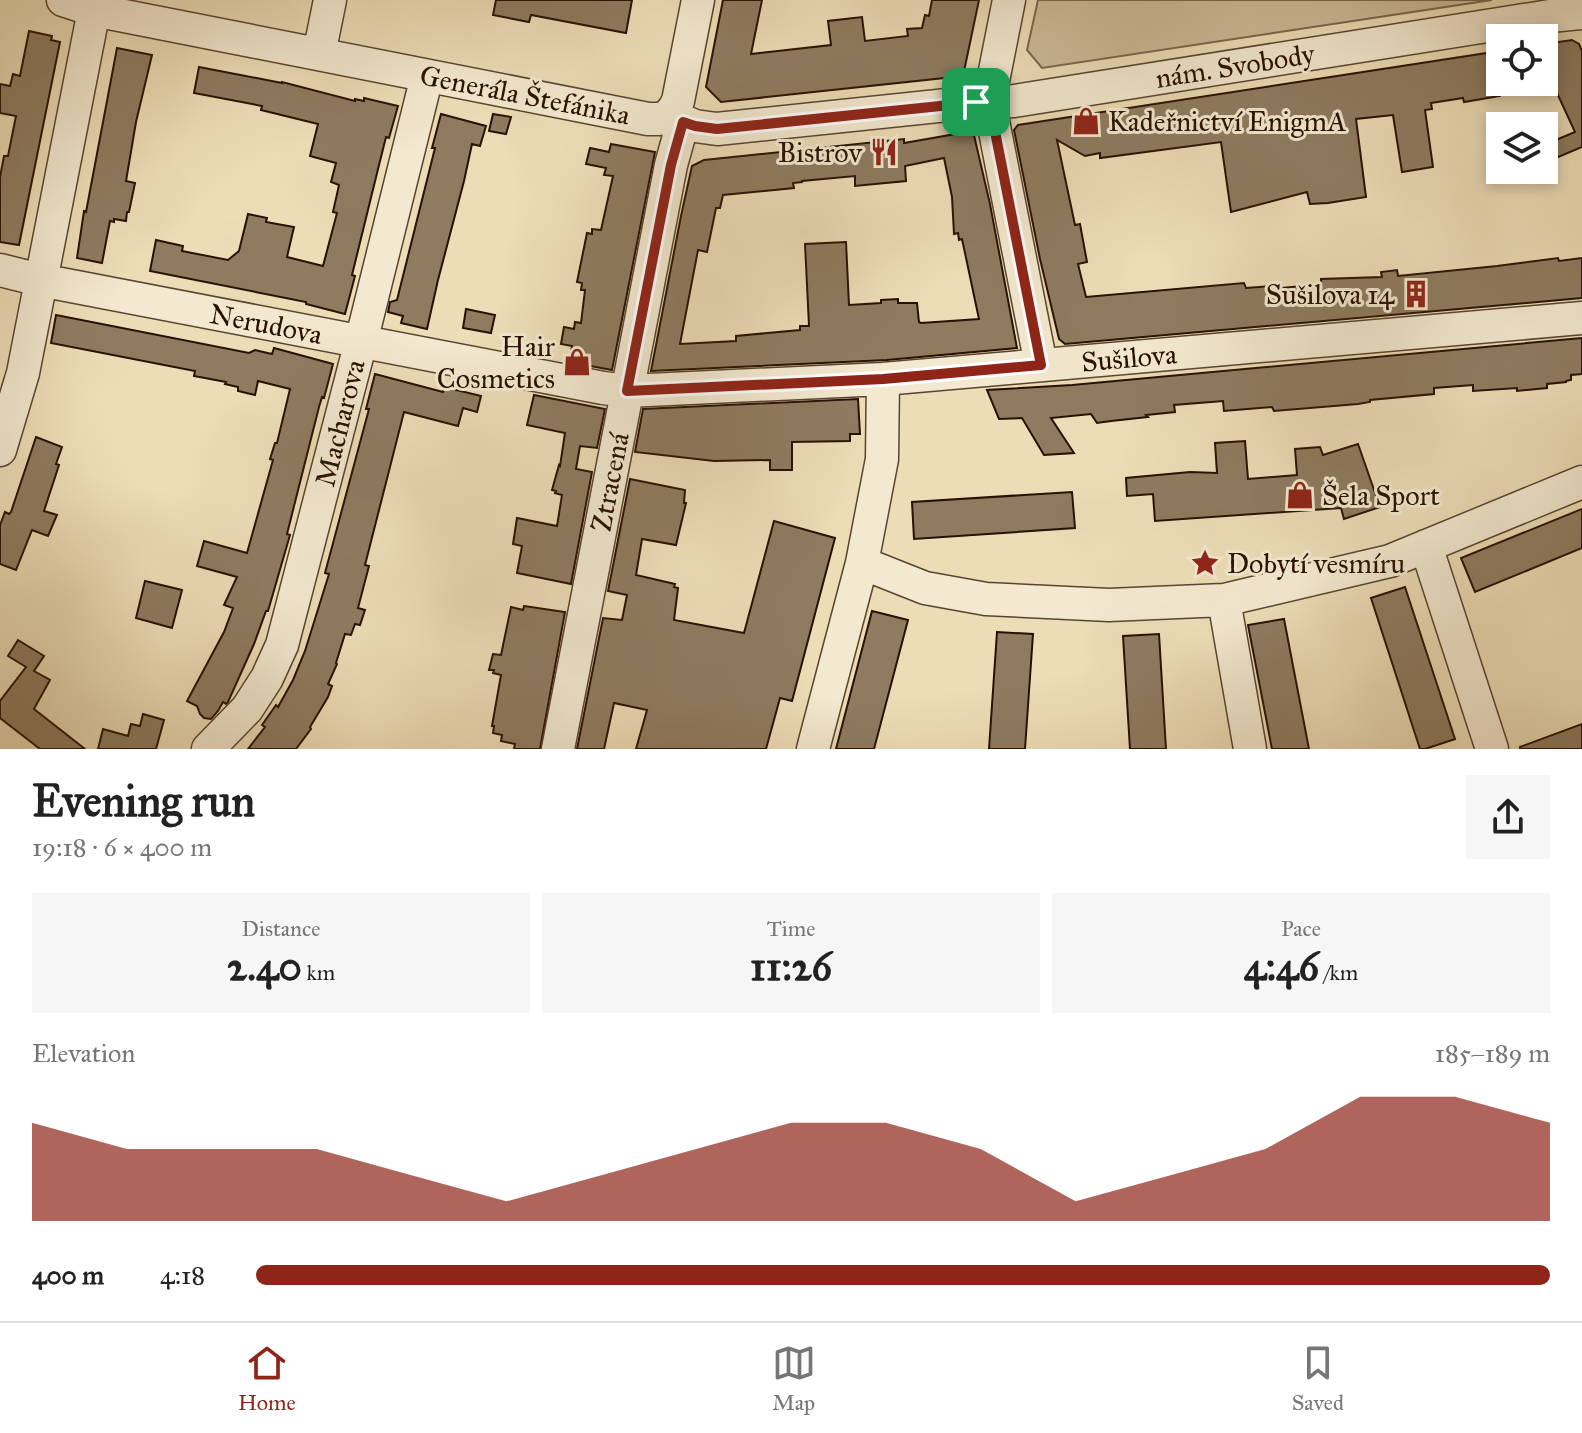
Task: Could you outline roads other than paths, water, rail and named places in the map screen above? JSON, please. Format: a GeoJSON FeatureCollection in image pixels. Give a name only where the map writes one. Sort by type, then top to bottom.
{"type":"FeatureCollection","features":[{"type":"Feature","properties":{"kind":"street","name":"Generála Štefánika"},"geometry":{"type":"LineString","coordinates":[[63,0],[94,10],[427,76],[648,119],[676,118],[695,126],[717,129],[989,101]]}},
{"type":"Feature","properties":{"kind":"street"},"geometry":{"type":"LineString","coordinates":[[319,54],[330,0]]}},
{"type":"Feature","properties":{"kind":"street","name":"Ztracená"},"geometry":{"type":"LineString","coordinates":[[558,749],[671,165],[676,118],[673,110],[678,101],[698,0]]}},
{"type":"Feature","properties":{"kind":"street"},"geometry":{"type":"LineString","coordinates":[[1009,0],[989,101],[1041,365]]}},
{"type":"Feature","properties":{"kind":"street"},"geometry":{"type":"LineString","coordinates":[[0,450],[23,373],[94,10]]}},
{"type":"Feature","properties":{"kind":"street","name":"nám. Svobody"},"geometry":{"type":"LineString","coordinates":[[989,101],[1014,101],[1582,13]]}},
{"type":"Feature","properties":{"kind":"street","name":"Macharova"},"geometry":{"type":"LineString","coordinates":[[208,749],[247,709],[267,678],[282,645],[427,76]]}},
{"type":"Feature","properties":{"kind":"street","name":"Nerudova"},"geometry":{"type":"LineString","coordinates":[[0,270],[588,386],[627,391]]}},
{"type":"Feature","properties":{"kind":"street","name":"Sušilova"},"geometry":{"type":"LineString","coordinates":[[627,391],[883,379],[1582,318]]}},
{"type":"Feature","properties":{"kind":"street"},"geometry":{"type":"LineString","coordinates":[[813,749],[862,563],[882,459],[883,379]]}},
{"type":"Feature","properties":{"kind":"street"},"geometry":{"type":"LineString","coordinates":[[862,563],[925,588],[986,599],[1109,605],[1224,600],[1390,561],[1582,482]]}},
{"type":"Feature","properties":{"kind":"street"},"geometry":{"type":"LineString","coordinates":[[1426,546],[1492,749]]}},
{"type":"Feature","properties":{"kind":"street"},"geometry":{"type":"LineString","coordinates":[[1224,600],[1250,749]]}},
{"type":"Feature","properties":{"kind":"place","name":"Kadeřnictví EnigmA"},"geometry":{"type":"Point","coordinates":[1086,121]}},
{"type":"Feature","properties":{"kind":"place","name":"Bistrov"},"geometry":{"type":"Point","coordinates":[884,152]}},
{"type":"Feature","properties":{"kind":"place","name":"Sušilova 14"},"geometry":{"type":"Point","coordinates":[1416,294]}},
{"type":"Feature","properties":{"kind":"place","name":"Hair Cosmetics"},"geometry":{"type":"Point","coordinates":[577,362]}},
{"type":"Feature","properties":{"kind":"place","name":"Šela Sport"},"geometry":{"type":"Point","coordinates":[1300,495]}},
{"type":"Feature","properties":{"kind":"place","name":"Dobytí vesmíru"},"geometry":{"type":"Point","coordinates":[1205,563]}}]}
